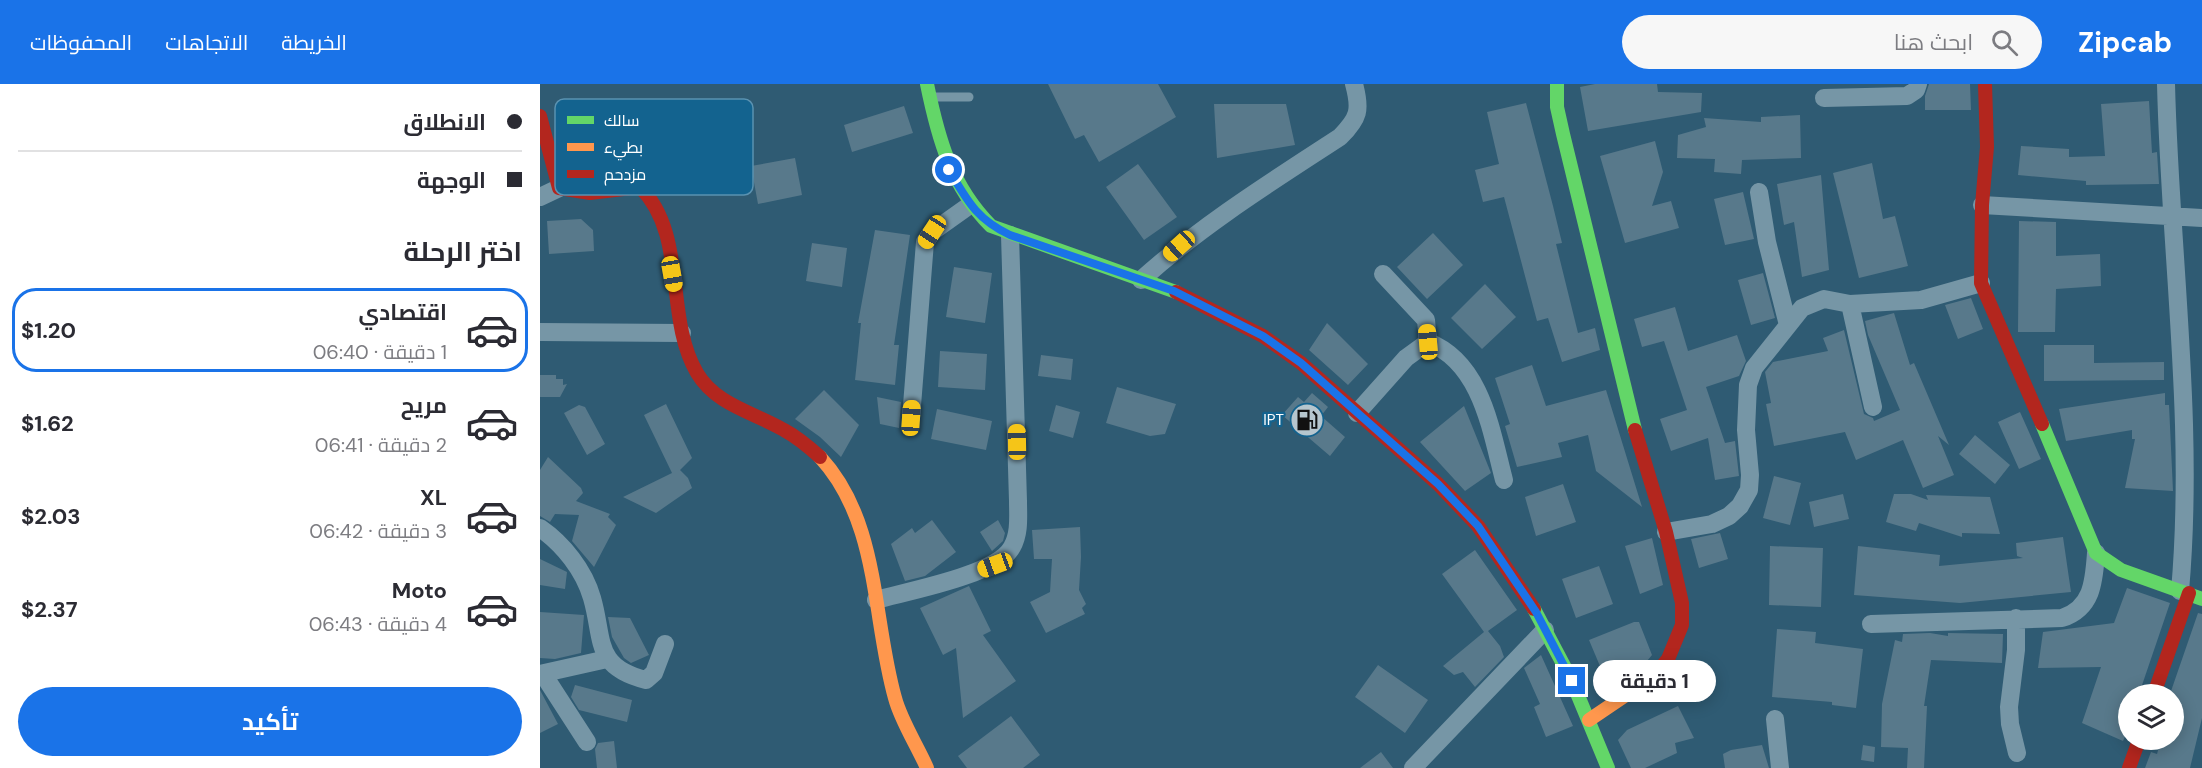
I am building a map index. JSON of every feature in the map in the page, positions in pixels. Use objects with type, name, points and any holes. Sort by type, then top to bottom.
[{"type":"street","points":[[1141,280],[1179,246],[1239,203],[1340,137],[1354,123],[1359,107],[1354,84]]},
{"type":"street","points":[[1557,84],[1557,107],[1582,214],[1638,441],[1666,532],[1682,603],[1682,625],[1674,651],[1653,677],[1589,720]]},
{"type":"street","points":[[1824,98],[1907,96],[1916,90],[1917,84]]},
{"type":"street","points":[[1871,624],[2016,618],[2055,619],[2075,612],[2091,594],[2096,553],[2051,442],[1981,283],[1982,205],[1987,147],[1985,84]]},
{"type":"street","points":[[2158,684],[2191,594],[2185,530],[2184,449],[2166,84]]},
{"type":"street","points":[[928,90],[940,147],[949,170],[970,205],[991,226],[1010,235],[1174,291],[1263,336],[1301,363],[1438,484],[1478,526],[1516,580],[1545,630],[1589,720],[1608,768]]},
{"type":"street","points":[[540,116],[555,177]]},
{"type":"street","points":[[540,196],[555,190]]},
{"type":"street","points":[[1759,192],[1767,242],[1788,325]]},
{"type":"street","points":[[651,195],[656,202],[665,235],[682,333],[695,369],[714,394],[729,406],[798,439],[834,470],[859,518],[896,699],[927,768]]},
{"type":"street","points":[[911,418],[925,242],[932,232],[970,205]]},
{"type":"street","points":[[1982,205],[2171,214],[2202,218]]},
{"type":"street","points":[[876,600],[995,565],[1012,547],[1017,534],[1010,235]]},
{"type":"street","points":[[1383,274],[1426,320],[1428,342]]},
{"type":"street","points":[[1666,532],[1712,524],[1729,516],[1740,506],[1749,490],[1750,475],[1746,430],[1748,384],[1754,368],[1802,308],[1824,299],[1850,304],[1921,300],[1981,283]]},
{"type":"street","points":[[1850,304],[1873,407]]},
{"type":"street","points":[[540,332],[682,333]]},
{"type":"street","points":[[1357,413],[1406,358],[1428,342]]},
{"type":"street","points":[[1428,342],[1448,352],[1478,392],[1504,480]]},
{"type":"street","points":[[540,528],[558,541],[587,584],[601,648],[612,665],[646,680],[654,673],[665,644]]},
{"type":"street","points":[[2096,553],[2121,570],[2191,594]]},
{"type":"street","points":[[2016,618],[2016,650],[2009,707],[2010,724],[2017,753]]},
{"type":"street","points":[[1413,768],[1545,630]]},
{"type":"street","points":[[587,742],[541,674],[607,659]]},
{"type":"street","points":[[1774,719],[1780,768]]},
{"type":"street","points":[[2129,768],[2135,750]]},
{"type":"lane","points":[[928,90],[969,97]]},
{"type":"building","points":[[1048,84],[1158,84],[1176,117],[1099,162],[1084,135],[1075,139]]},
{"type":"building","points":[[1595,84],[1657,84],[1658,92],[1702,93],[1701,112],[1588,131],[1580,87]]},
{"type":"building","points":[[1929,84],[1970,84],[1971,110],[1925,110],[1925,96]]},
{"type":"building","points":[[2149,101],[2152,153],[2157,152],[2159,184],[2086,185],[2086,181],[2018,175],[2021,146],[2069,149],[2069,157],[2105,156],[2101,104]]},
{"type":"building","points":[[1526,103],[1562,243],[1556,244],[1578,333],[1595,328],[1600,350],[1562,362],[1548,318],[1537,321],[1504,197],[1483,202],[1475,170],[1499,164],[1487,112]]},
{"type":"building","points":[[1214,104],[1286,104],[1295,145],[1217,158]]},
{"type":"building","points":[[904,106],[913,133],[852,152],[844,125]]},
{"type":"building","points":[[1800,115],[1801,158],[1742,160],[1741,174],[1714,172],[1715,159],[1677,158],[1678,135],[1706,127],[1704,118],[1761,122],[1761,117]]},
{"type":"building","points":[[1655,141],[1663,172],[1652,206],[1671,201],[1679,228],[1625,243],[1600,156]]},
{"type":"building","points":[[795,158],[802,195],[758,204],[753,166]]},
{"type":"building","points":[[1872,163],[1883,219],[1895,216],[1908,266],[1859,278],[1833,173]]},
{"type":"building","points":[[1138,164],[1177,217],[1144,240],[1106,187]]},
{"type":"building","points":[[1821,175],[1829,270],[1802,277],[1794,222],[1784,225],[1777,184]]},
{"type":"building","points":[[1743,192],[1754,239],[1725,245],[1714,199]]},
{"type":"building","points":[[581,219],[593,230],[594,251],[549,254],[547,221]]},
{"type":"building","points":[[2019,221],[2056,222],[2056,256],[2100,254],[2101,286],[2056,289],[2055,332],[2018,332]]},
{"type":"building","points":[[875,230],[910,235],[894,345],[899,345],[895,385],[855,380],[861,323],[858,323]]},
{"type":"building","points":[[1433,233],[1463,265],[1427,299],[1397,267]]},
{"type":"building","points":[[812,243],[847,248],[842,287],[806,281]]},
{"type":"building","points":[[954,267],[992,273],[985,323],[946,317]]},
{"type":"building","points":[[1763,273],[1775,318],[1751,325],[1738,280]]},
{"type":"building","points":[[1485,284],[1516,317],[1482,349],[1451,318]]},
{"type":"building","points":[[1971,298],[1983,329],[1958,339],[1945,305]]},
{"type":"building","points":[[1675,307],[1688,351],[1737,335],[1746,361],[1739,376],[1706,387],[1725,443],[1735,441],[1739,476],[1715,480],[1708,438],[1671,451],[1660,419],[1687,410],[1664,341],[1642,347],[1634,319]]},
{"type":"building","points":[[1894,313],[1910,365],[1914,363],[1949,445],[1938,436],[1954,475],[1923,488],[1903,440],[1856,460],[1845,432],[1774,446],[1766,404],[1771,403],[1765,372],[1773,362],[1828,351],[1823,338],[1844,330],[1864,414],[1873,418],[1874,421],[1900,410],[1868,335],[1865,321]]},
{"type":"building","points":[[1327,323],[1368,364],[1348,385],[1309,350]]},
{"type":"building","points":[[2044,345],[2094,345],[2094,363],[2164,362],[2164,380],[2044,381]]},
{"type":"building","points":[[940,351],[987,354],[985,390],[938,387]]},
{"type":"building","points":[[1041,355],[1073,359],[1071,380],[1038,376]]},
{"type":"building","points":[[1532,365],[1546,406],[1606,390],[1642,507],[1596,471],[1588,435],[1558,443],[1562,457],[1517,467],[1505,426],[1510,424],[1495,378]]},
{"type":"building","points":[[540,375],[556,375],[556,379],[563,379],[563,385],[567,384],[560,397],[540,397]]},
{"type":"building","points":[[1117,387],[1176,404],[1165,434],[1150,436],[1106,423]]},
{"type":"building","points":[[824,390],[859,425],[841,457],[820,437],[795,419]]},
{"type":"building","points":[[1312,393],[1328,407],[1321,416],[1345,437],[1330,456],[1282,415],[1298,397],[1304,402]]},
{"type":"building","points":[[2165,393],[2165,405],[2169,405],[2173,491],[2125,488],[2135,439],[2132,439],[2132,430],[2066,441],[2059,409]]},
{"type":"building","points":[[877,397],[901,402],[899,428],[880,424]]},
{"type":"building","points":[[666,404],[692,458],[680,470],[688,478],[692,488],[656,513],[623,497],[672,473],[644,415]]},
{"type":"building","points":[[579,405],[585,407],[605,444],[587,455],[564,413]]},
{"type":"building","points":[[1056,405],[1080,412],[1073,438],[1049,431]]},
{"type":"building","points":[[1464,406],[1491,473],[1465,491],[1420,442]]},
{"type":"building","points":[[937,409],[992,421],[986,450],[931,439]]},
{"type":"building","points":[[2020,412],[2041,459],[2019,469],[1998,422]]},
{"type":"building","points":[[1975,435],[2010,465],[1995,484],[1959,454]]},
{"type":"building","points":[[548,457],[581,488],[583,493],[576,501],[610,514],[608,517],[616,525],[594,567],[572,541],[579,515],[555,514],[550,522],[540,516],[540,470]]},
{"type":"building","points":[[1774,476],[1801,483],[1790,525],[1763,518]]},
{"type":"building","points":[[1563,484],[1576,522],[1536,536],[1525,497]]},
{"type":"building","points":[[1843,494],[1849,519],[1814,527],[1809,502]]},
{"type":"building","points":[[1894,494],[1911,494],[1928,500],[1926,495],[1990,497],[2000,534],[1962,533],[1962,537],[1919,523],[1916,531],[1886,522]]},
{"type":"building","points":[[932,520],[956,552],[925,576],[905,581],[891,544],[912,528],[915,533]]},
{"type":"building","points":[[998,520],[1005,533],[1003,541],[992,551],[980,532]]},
{"type":"building","points":[[1080,527],[1079,590],[1086,604],[1082,608],[1085,614],[1046,633],[1030,602],[1050,592],[1052,559],[1034,559],[1032,530]]},
{"type":"building","points":[[1720,533],[1728,559],[1699,568],[1691,539]]},
{"type":"building","points":[[2063,537],[2071,592],[1960,603],[1854,595],[1858,546],[1940,555],[1939,566],[2023,558],[2017,556],[2016,543]]},
{"type":"building","points":[[1652,538],[1663,585],[1640,594],[1625,546]]},
{"type":"building","points":[[1770,546],[1823,548],[1821,607],[1769,605]]},
{"type":"building","points":[[1475,550],[1517,610],[1488,631],[1500,646],[1504,657],[1475,687],[1463,672],[1454,675],[1443,666],[1484,632],[1442,574]]},
{"type":"building","points":[[540,559],[567,572],[565,589],[540,585]]},
{"type":"building","points":[[1599,566],[1613,604],[1576,618],[1562,579]]},
{"type":"building","points":[[969,586],[991,631],[983,635],[1016,681],[963,718],[956,648],[943,655],[920,608]]},
{"type":"building","points":[[2127,588],[2170,603],[2142,684],[2118,684],[2118,739],[2082,723],[2101,667],[2038,668],[2043,632],[2114,623]]},
{"type":"building","points":[[540,612],[584,615],[581,653],[555,659],[540,658]]},
{"type":"building","points":[[2198,613],[2202,614],[2202,718],[2190,768],[2145,768],[2151,752],[2157,754],[2158,750],[2184,750],[2184,684],[2173,684]]},
{"type":"building","points":[[608,617],[630,618],[649,655],[631,663],[624,658],[612,637]]},
{"type":"building","points":[[1639,622],[1652,655],[1647,661],[1605,678],[1589,640]]},
{"type":"building","points":[[1777,629],[1816,632],[1815,643],[1863,649],[1856,708],[1832,705],[1832,702],[1772,697]]},
{"type":"building","points":[[1930,633],[1948,636],[1948,633],[2003,634],[2002,663],[1931,660],[1924,706],[1927,706],[1924,768],[1907,768],[1908,748],[1881,747],[1882,704],[1895,640],[1902,642],[1903,634]]},
{"type":"building","points":[[1541,655],[1573,726],[1546,737],[1534,707],[1540,704],[1524,668]]},
{"type":"building","points":[[1378,665],[1428,700],[1405,733],[1355,697]]},
{"type":"building","points":[[575,685],[632,700],[627,722],[579,710],[571,697]]},
{"type":"building","points":[[540,690],[558,724],[540,733]]},
{"type":"building","points":[[1678,706],[1694,738],[1675,743],[1677,753],[1645,768],[1631,768],[1618,740],[1627,730]]},
{"type":"building","points":[[1011,716],[1040,755],[1023,768],[967,768],[958,756]]},
{"type":"building","points":[[614,741],[617,768],[597,768],[595,749],[598,743]]},
{"type":"building","points":[[1762,745],[1769,768],[1725,768],[1723,754],[1731,750]]},
{"type":"building","points":[[1863,745],[1875,747],[1874,762],[1861,760]]},
{"type":"building","points":[[1381,752],[1393,768],[1360,768]]},
{"type":"traffic: fast","points":[[927,84],[936,123],[956,178],[977,211],[991,226],[1176,292]]},
{"type":"traffic: fast","points":[[1557,84],[1557,107],[1563,134],[1635,430]]},
{"type":"traffic: fast","points":[[2042,424],[2096,553],[2121,570],[2202,599]]},
{"type":"traffic: fast","points":[[1534,609],[1572,681],[1608,768]]},
{"type":"traffic: slow","points":[[820,457],[840,483],[854,511],[864,540],[895,698],[927,768]]},
{"type":"traffic: slow","points":[[1589,720],[1654,676]]},
{"type":"traffic: jam","points":[[1985,84],[1987,147],[1982,205],[1981,283],[2042,424]]},
{"type":"traffic: jam","points":[[540,116],[555,173]]},
{"type":"traffic: jam","points":[[646,195],[655,206],[665,228],[681,327],[687,351],[697,373],[714,393],[736,407],[794,436],[820,457]]},
{"type":"traffic: jam","points":[[1176,292],[1263,336],[1301,363],[1438,484],[1478,526],[1534,609]]},
{"type":"traffic: jam","points":[[1635,430],[1666,532],[1682,603],[1682,625],[1668,659],[1654,676]]},
{"type":"traffic: jam","points":[[2157,684],[2189,593]]},
{"type":"traffic: jam","points":[[2129,768],[2135,750]]},
{"type":"place","name":"IPT","points":[[1307,420]]},
{"type":"route","points":[[949,170],[970,205],[991,226],[1010,235],[1174,291],[1263,336],[1301,363],[1438,484],[1478,526],[1536,612],[1572,681]]}]
